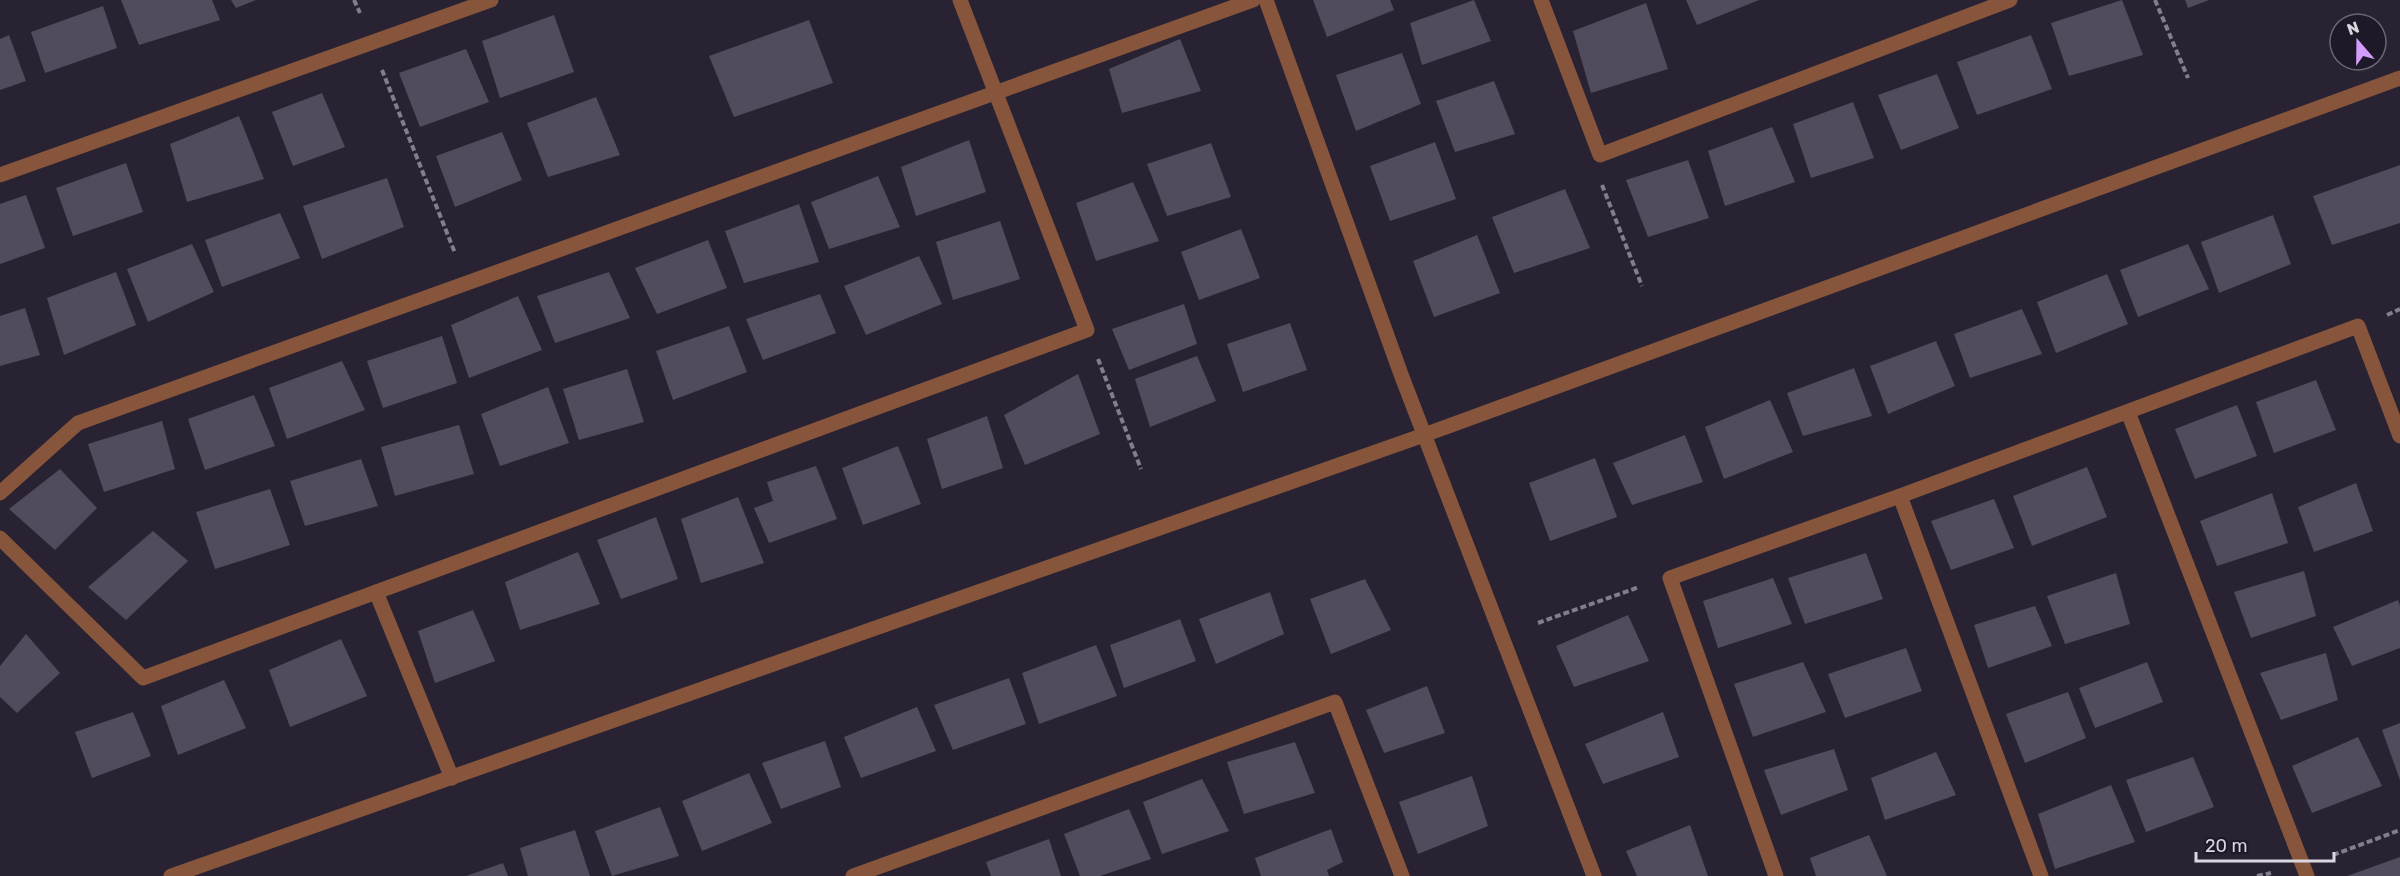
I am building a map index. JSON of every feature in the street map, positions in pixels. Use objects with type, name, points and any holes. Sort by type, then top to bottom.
[{"type":"street","points":[[0,175],[491,0]]},
{"type":"street","points":[[0,538],[143,678],[1087,330],[960,0]]},
{"type":"street","points":[[0,494],[78,423],[1253,0]]},
{"type":"street","points":[[1266,0],[1424,435],[1594,876]]},
{"type":"street","points":[[1541,0],[1600,155],[2010,0]]},
{"type":"street","points":[[171,876],[1424,435],[2400,78]]},
{"type":"street","points":[[1776,876],[1670,578],[1900,496],[2358,326],[2400,436]]},
{"type":"street","points":[[2128,412],[2307,876]]},
{"type":"street","points":[[1900,496],[2040,876]]},
{"type":"street","points":[[376,592],[452,778]]},
{"type":"street","points":[[852,876],[1335,702],[1402,876]]},
{"type":"path","points":[[354,0],[467,283]]},
{"type":"path","points":[[2155,0],[2188,78]]},
{"type":"path","points":[[1600,155],[1599,178],[1642,286]]},
{"type":"path","points":[[1087,330],[1141,469]]},
{"type":"path","points":[[1538,623],[1611,597]]},
{"type":"building","points":[[121,0],[212,0],[220,20],[139,45]]},
{"type":"building","points":[[231,0],[256,0],[236,8]]},
{"type":"building","points":[[1313,0],[1390,0],[1394,10],[1327,37]]},
{"type":"building","points":[[1474,0],[1491,41],[1422,65],[1410,23]]},
{"type":"building","points":[[1686,0],[1759,0],[1697,25]]},
{"type":"building","points":[[2122,0],[2143,55],[2069,76],[2051,23]]},
{"type":"building","points":[[2185,0],[2209,0],[2188,8]]},
{"type":"building","points":[[1646,3],[1668,69],[1591,93],[1573,31]]},
{"type":"building","points":[[103,6],[117,48],[45,73],[31,32]]},
{"type":"building","points":[[554,15],[574,72],[500,98],[482,41]]},
{"type":"building","points":[[809,20],[833,83],[734,117],[709,56]]},
{"type":"building","points":[[9,35],[26,81],[0,90],[0,39]]},
{"type":"building","points":[[2031,35],[2052,89],[1977,115],[1957,62]]},
{"type":"building","points":[[1180,39],[1201,91],[1122,113],[1109,69]]},
{"type":"building","points":[[466,49],[489,102],[420,127],[399,73]]},
{"type":"building","points":[[1402,53],[1421,104],[1356,131],[1336,75]]},
{"type":"building","points":[[1937,74],[1959,128],[1901,150],[1878,95]]},
{"type":"building","points":[[1494,81],[1515,134],[1455,152],[1436,101]]},
{"type":"building","points":[[322,93],[345,147],[293,166],[272,112]]},
{"type":"building","points":[[596,97],[620,155],[548,177],[527,123]]},
{"type":"building","points":[[1853,102],[1874,158],[1811,178],[1793,124]]},
{"type":"building","points":[[239,116],[264,179],[187,202],[170,144]]},
{"type":"building","points":[[1772,127],[1795,182],[1725,206],[1708,151]]},
{"type":"building","points":[[502,132],[522,180],[455,207],[436,156]]},
{"type":"building","points":[[969,140],[986,192],[916,216],[901,167]]},
{"type":"building","points":[[1435,142],[1456,199],[1390,221],[1370,166]]},
{"type":"building","points":[[1211,143],[1231,197],[1167,216],[1147,164]]},
{"type":"building","points":[[1688,160],[1709,218],[1648,237],[1626,180]]},
{"type":"building","points":[[126,163],[143,212],[73,236],[56,188]]},
{"type":"building","points":[[2400,165],[2400,223],[2332,245],[2313,196]]},
{"type":"building","points":[[878,176],[900,227],[829,249],[811,202]]},
{"type":"building","points":[[387,178],[404,227],[322,259],[303,206]]},
{"type":"building","points":[[1133,182],[1159,241],[1096,261],[1076,203]]},
{"type":"building","points":[[1565,189],[1590,248],[1514,273],[1492,217]]},
{"type":"building","points":[[26,195],[45,248],[0,264],[0,204]]},
{"type":"building","points":[[799,204],[819,262],[744,283],[725,231]]},
{"type":"building","points":[[280,213],[300,258],[222,287],[205,240]]},
{"type":"building","points":[[2273,215],[2291,264],[2219,293],[2201,242]]},
{"type":"building","points":[[1000,221],[1020,279],[953,300],[936,242]]},
{"type":"building","points":[[1241,229],[1260,278],[1199,300],[1181,252]]},
{"type":"building","points":[[1477,235],[1500,293],[1434,317],[1413,261]]},
{"type":"building","points":[[708,240],[727,288],[657,314],[635,268]]},
{"type":"building","points":[[192,244],[214,292],[148,322],[127,269]]},
{"type":"building","points":[[2188,244],[2209,289],[2138,317],[2120,270]]},
{"type":"building","points":[[919,256],[942,304],[866,335],[844,286]]},
{"type":"building","points":[[116,272],[136,325],[64,355],[47,298]]},
{"type":"building","points":[[609,272],[630,318],[555,343],[537,296]]},
{"type":"building","points":[[2107,274],[2128,324],[2056,353],[2037,302]]},
{"type":"building","points":[[820,294],[836,333],[763,360],[746,319]]},
{"type":"building","points":[[518,296],[542,350],[469,378],[451,325]]},
{"type":"building","points":[[1184,304],[1197,344],[1129,370],[1112,329]]},
{"type":"building","points":[[25,308],[40,355],[0,366],[0,316]]},
{"type":"building","points":[[2022,309],[2042,354],[1970,378],[1954,334]]},
{"type":"building","points":[[1290,323],[1307,370],[1243,392],[1227,344]]},
{"type":"building","points":[[729,326],[747,372],[673,400],[656,351]]},
{"type":"building","points":[[442,336],[457,383],[383,408],[367,361]]},
{"type":"building","points":[[1936,341],[1955,386],[1888,414],[1870,366]]},
{"type":"building","points":[[1197,356],[1216,401],[1150,427],[1135,379]]},
{"type":"building","points":[[342,361],[365,410],[287,439],[269,388]]},
{"type":"building","points":[[1854,368],[1872,416],[1803,436],[1787,393]]},
{"type":"building","points":[[627,369],[644,422],[579,440],[563,389]]},
{"type":"building","points":[[1078,374],[1100,434],[1025,465],[1004,415]]},
{"type":"building","points":[[2316,380],[2336,430],[2274,453],[2256,402]]},
{"type":"building","points":[[548,387],[569,443],[500,466],[481,414]]},
{"type":"building","points":[[254,395],[275,446],[205,470],[188,419]]},
{"type":"building","points":[[1770,400],[1793,452],[1724,479],[1705,427]]},
{"type":"building","points":[[2237,405],[2257,456],[2195,479],[2175,429]]},
{"type":"building","points":[[987,416],[1003,468],[942,489],[927,439]]},
{"type":"building","points":[[162,421],[175,469],[104,492],[88,444]]},
{"type":"building","points":[[459,425],[474,474],[395,496],[381,447]]},
{"type":"building","points":[[1685,435],[1703,482],[1632,505],[1613,463]]},
{"type":"building","points":[[898,446],[921,504],[863,525],[842,468]]},
{"type":"building","points":[[1595,458],[1617,517],[1550,541],[1529,483]]},
{"type":"building","points":[[361,459],[378,506],[305,526],[290,481]]},
{"type":"building","points":[[816,466],[837,519],[769,543],[754,508],[773,501],[767,482]]},
{"type":"building","points":[[2087,467],[2107,517],[2032,546],[2013,496]]},
{"type":"building","points":[[60,469],[97,508],[55,550],[9,509]]},
{"type":"building","points":[[2356,483],[2373,531],[2314,552],[2298,507]]},
{"type":"building","points":[[270,489],[290,545],[215,569],[196,512]]},
{"type":"building","points":[[2272,493],[2288,543],[2217,566],[2200,521]]},
{"type":"building","points":[[738,497],[764,563],[701,583],[681,519]]},
{"type":"building","points":[[1994,499],[2014,548],[1951,570],[1931,521]]},
{"type":"building","points":[[656,517],[678,579],[621,599],[597,540]]},
{"type":"building","points":[[153,531],[188,561],[126,620],[88,587]]},
{"type":"building","points":[[578,552],[600,604],[520,630],[505,582]]},
{"type":"building","points":[[1866,553],[1883,599],[1805,624],[1788,578]]},
{"type":"building","points":[[2304,571],[2316,616],[2251,638],[2234,592]]},
{"type":"building","points":[[2116,573],[2130,624],[2065,644],[2047,596]]},
{"type":"building","points":[[1773,578],[1792,624],[1718,648],[1703,601]]},
{"type":"building","points":[[1365,579],[1391,630],[1331,654],[1310,599]]},
{"type":"building","points":[[1270,592],[1284,634],[1216,664],[1199,619]]},
{"type":"building","points":[[2398,600],[2400,648],[2352,666],[2333,627]]},
{"type":"building","points":[[2035,606],[2052,646],[1988,668],[1974,625]]},
{"type":"building","points":[[473,610],[495,661],[435,683],[418,631]]},
{"type":"building","points":[[1628,615],[1649,661],[1574,687],[1556,646]]},
{"type":"building","points":[[1180,619],[1196,661],[1124,688],[1110,645]]},
{"type":"building","points":[[26,634],[60,673],[17,713],[0,697],[0,666]]},
{"type":"building","points":[[341,639],[367,696],[290,727],[269,670]]},
{"type":"building","points":[[1096,645],[1117,696],[1039,724],[1022,673]]},
{"type":"building","points":[[1906,648],[1922,691],[1845,718],[1828,674]]},
{"type":"building","points":[[2326,653],[2338,700],[2281,720],[2260,673]]},
{"type":"building","points":[[1803,662],[1826,712],[1753,737],[1734,684]]},
{"type":"building","points":[[2147,662],[2163,702],[2095,728],[2079,688]]},
{"type":"building","points":[[1009,678],[1026,724],[953,750],[934,705]]},
{"type":"building","points":[[224,680],[246,728],[178,755],[161,706]]},
{"type":"building","points":[[1427,686],[1445,733],[1384,753],[1366,710]]},
{"type":"building","points":[[2068,692],[2086,738],[2025,763],[2006,714]]},
{"type":"building","points":[[917,707],[936,751],[861,778],[844,737]]},
{"type":"building","points":[[133,712],[151,756],[92,778],[75,732]]},
{"type":"building","points":[[1663,712],[1679,757],[1603,784],[1585,744]]},
{"type":"building","points":[[2400,723],[2400,780],[2382,730]]},
{"type":"building","points":[[2358,737],[2382,786],[2312,813],[2292,766]]},
{"type":"building","points":[[825,741],[841,787],[781,809],[762,763]]},
{"type":"building","points":[[1295,742],[1315,793],[1244,814],[1227,762]]},
{"type":"building","points":[[1834,749],[1848,790],[1781,815],[1764,770]]},
{"type":"building","points":[[1936,752],[1956,795],[1885,820],[1871,778]]},
{"type":"building","points":[[2193,757],[2214,807],[2146,832],[2126,780]]},
{"type":"building","points":[[749,773],[772,823],[702,851],[682,801]]},
{"type":"building","points":[[1472,776],[1488,826],[1418,854],[1399,802]]},
{"type":"building","points":[[1202,779],[1229,831],[1162,854],[1143,802]]},
{"type":"building","points":[[2111,785],[2135,842],[2055,869],[2038,814]]},
{"type":"building","points":[[660,807],[679,856],[612,876],[595,831]]},
{"type":"building","points":[[1129,809],[1151,859],[1100,876],[1080,876],[1064,834]]},
{"type":"building","points":[[1690,825],[1708,876],[1637,876],[1626,851]]},
{"type":"building","points":[[1331,829],[1343,862],[1327,870],[1329,876],[1261,876],[1255,858]]},
{"type":"building","points":[[575,830],[590,876],[528,876],[520,848]]},
{"type":"building","points":[[1869,835],[1887,876],[1816,876],[1810,858]]},
{"type":"building","points":[[1049,839],[1061,876],[991,876],[986,862]]},
{"type":"building","points":[[2400,857],[2400,876],[2347,876]]},
{"type":"building","points":[[503,863],[508,876],[466,876]]}]
